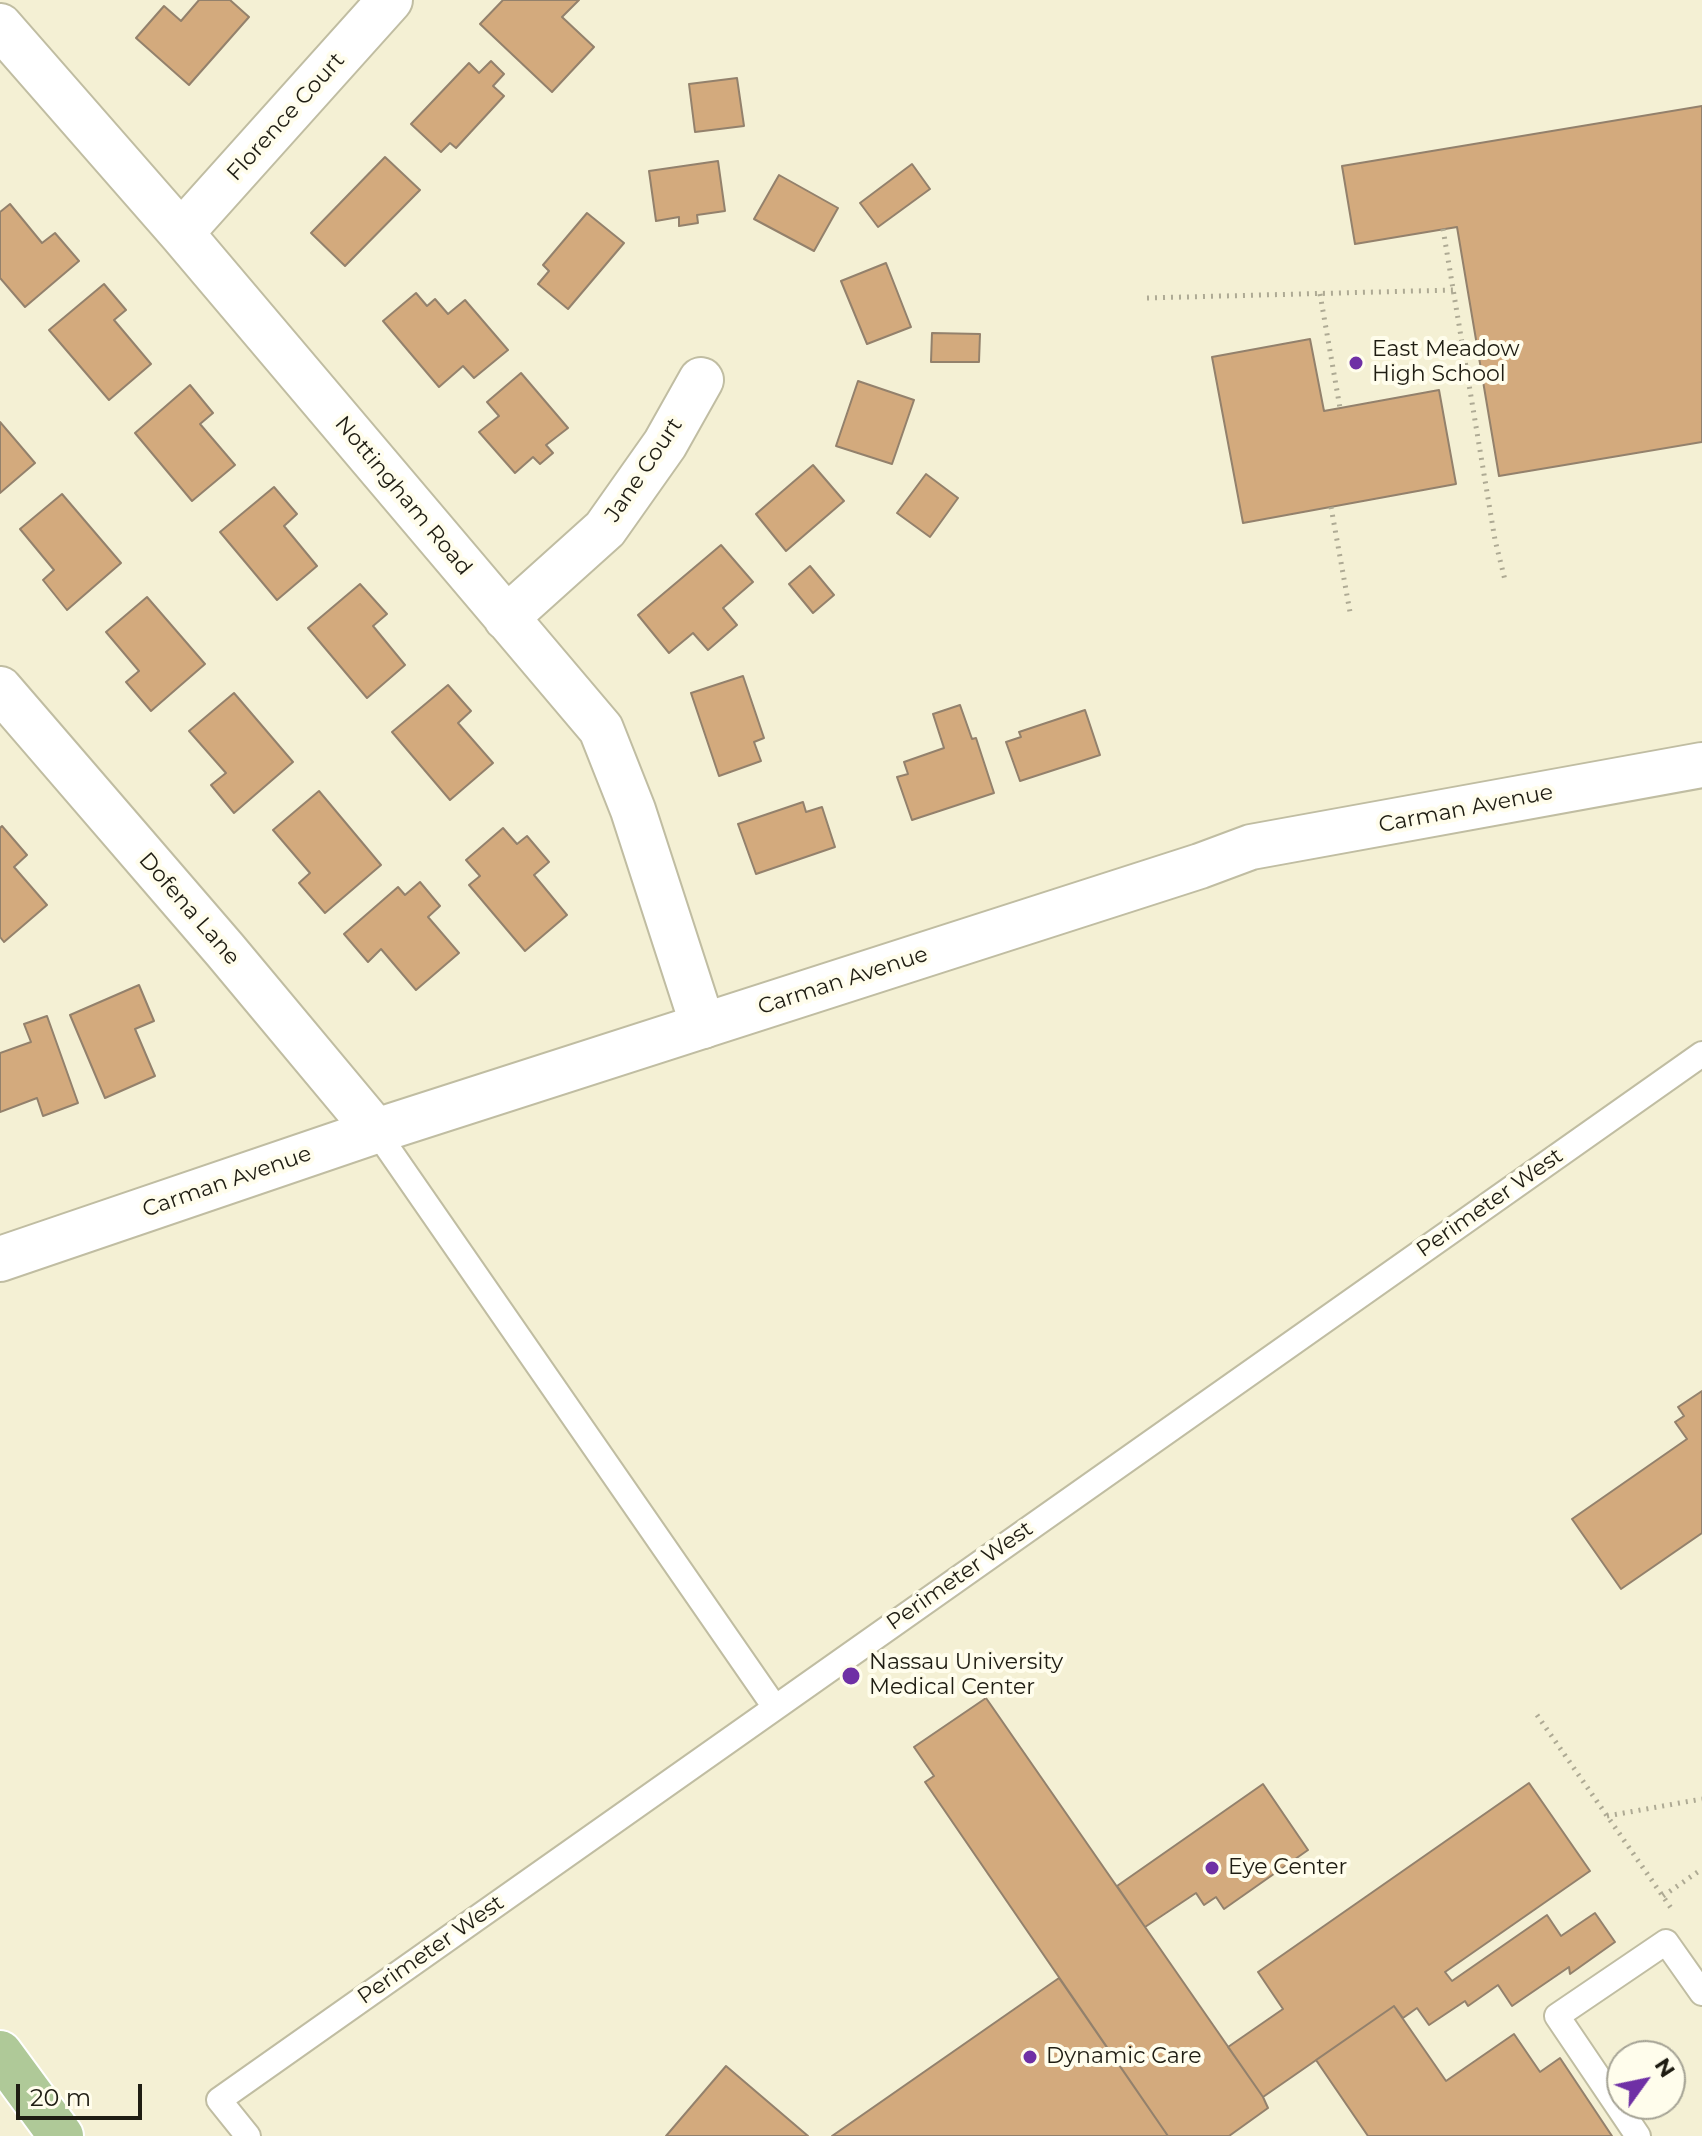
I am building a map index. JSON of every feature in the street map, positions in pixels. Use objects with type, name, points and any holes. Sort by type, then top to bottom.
[{"type":"main road","points":[[10,2066],[61,2136]]},
{"type":"street","name":"Florence Court","points":[[181,233],[390,0]]},
{"type":"street","name":"Nottingham Road","points":[[8,52],[181,233],[601,729],[633,810],[703,1026]]},
{"type":"street","name":"Jane Court","points":[[506,618],[605,529],[665,444],[701,380]]},
{"type":"street","name":"Dofena Lane","points":[[0,689],[215,938],[376,1131]]},
{"type":"street","name":"Carman Avenue","points":[[0,1259],[376,1131],[1185,871],[1251,847],[1702,765]]},
{"type":"lane","name":"Perimeter West","points":[[248,2136],[219,2100],[1702,1054]]},
{"type":"lane","points":[[376,1131],[774,1706]]},
{"type":"lane","points":[[1638,2136],[1557,2016],[1666,1942],[1702,1993]]},
{"type":"lane","points":[[10,2066],[81,2136]]},
{"type":"path","points":[[1443,229],[1495,540],[1505,580]]},
{"type":"path","points":[[1147,298],[1453,290]]},
{"type":"path","points":[[1320,294],[1340,408]]},
{"type":"path","points":[[1331,507],[1350,612]]},
{"type":"path","points":[[1537,1715],[1678,1919]]},
{"type":"path","points":[[1607,1816],[1702,1799]]},
{"type":"path","points":[[1663,1896],[1702,1869]]},
{"type":"building","points":[[199,0],[230,0],[249,17],[189,85],[136,38],[164,6],[181,21]]},
{"type":"building","points":[[503,0],[579,0],[562,17],[594,47],[552,92],[480,24]]},
{"type":"building","points":[[491,61],[504,74],[493,86],[504,96],[456,148],[450,143],[441,152],[411,124],[469,63],[479,73]]},
{"type":"building","points":[[737,78],[744,126],[695,132],[689,84]]},
{"type":"building","points":[[1702,106],[1702,442],[1499,476],[1457,227],[1355,244],[1342,166]]},
{"type":"building","points":[[385,157],[420,190],[345,266],[311,233]]},
{"type":"building","points":[[718,161],[725,211],[697,215],[698,223],[679,226],[679,217],[656,221],[649,171]]},
{"type":"building","points":[[912,164],[930,189],[878,227],[860,203]]},
{"type":"building","points":[[779,175],[838,208],[814,251],[754,219]]},
{"type":"building","points":[[10,204],[42,243],[55,233],[79,261],[25,307],[0,278],[0,212]]},
{"type":"building","points":[[587,213],[624,243],[568,309],[538,284],[549,271],[543,265]]},
{"type":"building","points":[[886,263],[911,327],[867,344],[841,281]]},
{"type":"building","points":[[104,284],[126,310],[114,320],[151,364],[109,400],[49,330]]},
{"type":"building","points":[[416,293],[427,306],[435,299],[448,314],[465,300],[508,350],[474,378],[463,366],[439,387],[383,321]]},
{"type":"building","points":[[932,333],[980,334],[979,362],[931,362]]},
{"type":"building","points":[[1310,339],[1324,411],[1439,390],[1456,484],[1243,523],[1212,357]]},
{"type":"building","points":[[521,373],[568,428],[546,445],[553,453],[540,464],[533,457],[515,473],[479,432],[499,416],[487,402]]},
{"type":"building","points":[[858,381],[914,400],[892,464],[836,446]]},
{"type":"building","points":[[190,385],[213,413],[200,424],[235,465],[192,501],[135,433]]},
{"type":"building","points":[[0,422],[35,463],[0,493]]},
{"type":"building","points":[[813,465],[844,501],[786,551],[756,514]]},
{"type":"building","points":[[926,474],[958,498],[930,537],[897,513]]},
{"type":"building","points":[[274,487],[297,514],[284,526],[317,566],[277,600],[220,532]]},
{"type":"building","points":[[62,494],[121,563],[67,610],[43,580],[54,570],[20,529]]},
{"type":"building","points":[[721,545],[753,582],[723,608],[737,625],[708,650],[693,633],[669,653],[638,615]]},
{"type":"building","points":[[810,566],[834,595],[813,613],[789,584]]},
{"type":"building","points":[[360,584],[387,614],[373,626],[405,665],[367,698],[308,628]]},
{"type":"building","points":[[147,597],[205,664],[151,711],[126,682],[139,671],[106,632]]},
{"type":"building","points":[[743,676],[764,738],[754,742],[761,761],[719,776],[691,693]]},
{"type":"building","points":[[448,685],[471,711],[458,723],[493,763],[450,800],[392,732]]},
{"type":"building","points":[[234,693],[293,762],[234,813],[211,785],[226,773],[189,731]]},
{"type":"building","points":[[960,705],[972,739],[976,738],[994,793],[912,820],[897,777],[908,774],[904,762],[944,748],[933,714]]},
{"type":"building","points":[[1085,710],[1100,755],[1020,781],[1006,742],[1021,737],[1019,732]]},
{"type":"building","points":[[319,791],[381,865],[325,913],[299,883],[310,873],[273,830]]},
{"type":"building","points":[[803,802],[806,812],[822,807],[835,847],[756,874],[738,824]]},
{"type":"building","points":[[2,826],[27,855],[14,867],[47,905],[4,942],[0,937]]},
{"type":"building","points":[[503,828],[517,844],[527,836],[549,862],[534,875],[567,915],[525,951],[469,885],[480,876],[466,860]]},
{"type":"building","points":[[420,882],[440,906],[428,917],[459,953],[416,990],[381,949],[368,962],[344,934],[398,887],[405,895]]},
{"type":"building","points":[[139,985],[154,1021],[135,1029],[155,1076],[105,1098],[70,1015]]},
{"type":"building","points":[[47,1016],[78,1103],[43,1116],[37,1098],[0,1112],[0,1053],[31,1042],[24,1024]]},
{"type":"building","points":[[1702,1391],[1702,1533],[1621,1589],[1572,1519],[1687,1439],[1675,1422],[1684,1416],[1678,1407]]},
{"type":"building","points":[[986,1698],[1263,2097],[1268,2108],[1229,2136],[1168,2136],[925,1782],[934,1776],[914,1747]]},
{"type":"building","points":[[1529,1783],[1590,1871],[1445,1972],[1452,1981],[1547,1915],[1561,1936],[1595,1913],[1615,1942],[1570,1974],[1569,1967],[1512,2006],[1498,1985],[1468,2006],[1465,2001],[1429,2025],[1417,2008],[1403,2018],[1394,2006],[1263,2097],[1228,2047],[1283,2009],[1258,1972]]},
{"type":"building","name":"Eye Center","points":[[1263,1784],[1308,1850],[1224,1909],[1216,1897],[1204,1905],[1196,1893],[1145,1927],[1117,1886]]},
{"type":"building","name":"Dynamic Care","points":[[1059,1978],[1168,2136],[832,2136]]},
{"type":"building","points":[[1394,2006],[1446,2081],[1514,2034],[1540,2072],[1560,2058],[1612,2136],[1368,2136],[1316,2060]]},
{"type":"building","points":[[726,2066],[808,2136],[666,2136]]},
{"type":"place","name":"East Meadow High School","points":[[1356,363]]},
{"type":"place","name":"Nassau University Medical Center","points":[[851,1676]]},
{"type":"place","name":"Eye Center","points":[[1212,1868]]},
{"type":"place","name":"Dynamic Care","points":[[1030,2057]]}]
